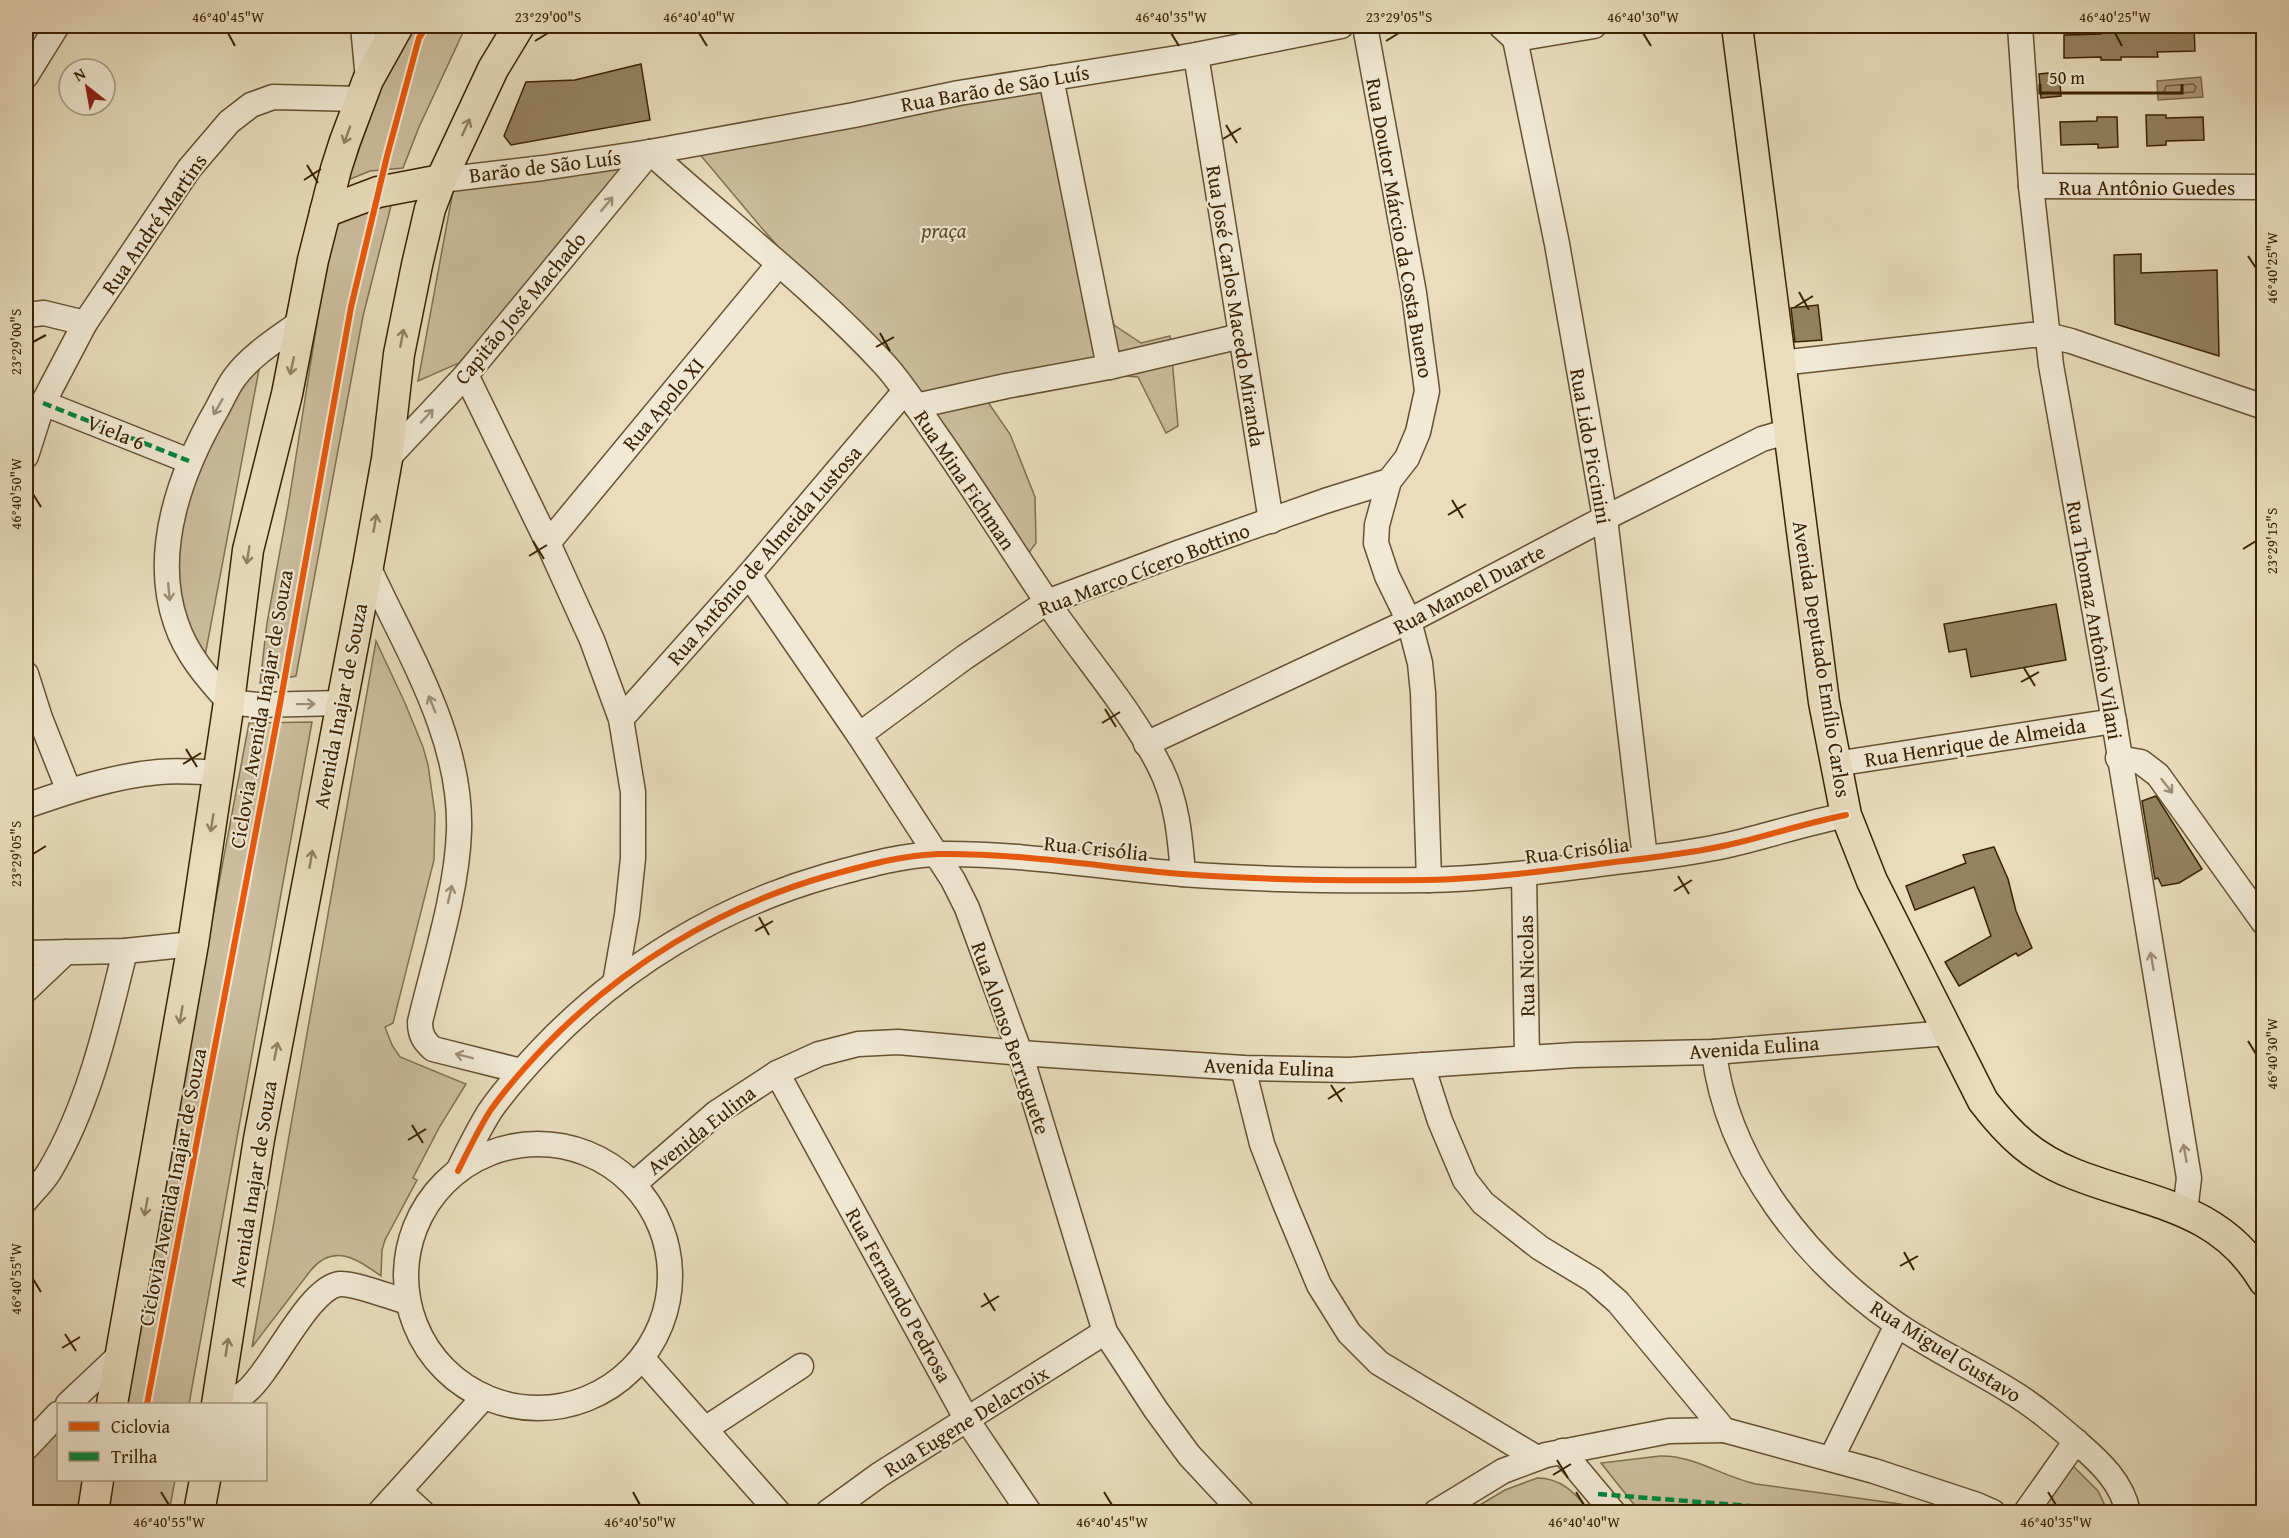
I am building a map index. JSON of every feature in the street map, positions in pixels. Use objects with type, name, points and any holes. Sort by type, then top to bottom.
[{"type":"main road","points":[[111,1403],[193,944],[229,702],[248,550],[287,394],[313,260],[345,141],[364,89],[398,26]]},
{"type":"main road","name":"Avenida Inajar de Souza","points":[[218,1403],[259,1139],[368,567],[387,459],[399,354],[419,254],[430,209],[441,180],[493,69],[519,26]]},
{"type":"main road","name":"Avenida Deputado Emílio Carlos","points":[[1737,26],[1824,702],[1846,815],[1872,881],[1983,1101],[2004,1130],[2028,1149],[2073,1174],[2185,1211],[2214,1227],[2252,1260],[2264,1281]]},
{"type":"main road","points":[[325,212],[362,197],[441,180]]},
{"type":"main road","points":[[93,1512],[98,1481]]},
{"type":"main road","points":[[199,1512],[205,1481]]},
{"type":"street","points":[[26,76],[57,26]]},
{"type":"street","points":[[363,26],[364,89]]},
{"type":"street","name":"Rua Barão de São Luís","points":[[650,152],[843,117],[959,93],[1196,55],[1341,26]]},
{"type":"street","name":"Rua Doutor Márcio da Costa Bueno","points":[[1365,26],[1414,293],[1427,391],[1418,432],[1407,458],[1389,481],[1377,525],[1377,543],[1387,576],[1409,621],[1420,663],[1429,880]]},
{"type":"street","points":[[1508,32],[1594,26]]},
{"type":"street","name":"Rua Thomaz Antônio Vilani","points":[[2020,26],[2031,186],[2047,335],[2189,1178],[2185,1211]]},
{"type":"street","name":"Rua Lido Piccinini","points":[[1508,32],[1557,244],[1605,518],[1645,858]]},
{"type":"street","name":"Rua José Carlos Macedo Miranda","points":[[1196,55],[1271,521]]},
{"type":"street","points":[[1052,78],[1109,367]]},
{"type":"street","name":"Rua André Martins","points":[[26,456],[43,403],[85,323],[189,169],[229,122],[251,105],[273,97],[364,89]]},
{"type":"street","name":"Barão de São Luís","points":[[441,180],[650,152]]},
{"type":"street","name":"Rua Mina Fichman","points":[[650,152],[835,314],[887,367],[910,398],[1160,766],[1171,793],[1179,825],[1183,874]]},
{"type":"street","name":"Capitão José Machado","points":[[387,459],[466,375],[650,152]]},
{"type":"street","name":"Rua Antônio Guedes","points":[[2031,186],[2264,187]]},
{"type":"street","name":"Rua Apolo XI","points":[[548,543],[778,265]]},
{"type":"street","points":[[26,315],[44,313],[85,323]]},
{"type":"street","points":[[302,321],[262,350],[235,377],[189,461],[173,516],[167,564],[170,603],[182,639],[205,676],[229,702],[256,705],[341,703]]},
{"type":"street","points":[[1780,363],[2047,335],[2093,348],[2264,407]]},
{"type":"street","points":[[910,398],[1006,386],[1109,367],[1241,336]]},
{"type":"street","points":[[466,375],[548,543],[592,640],[621,719],[633,792],[633,858],[627,915],[615,983]]},
{"type":"street","name":"Rua Antônio de Almeida Lustosa","points":[[621,719],[910,398]]},
{"type":"street","name":"Viela 6","points":[[43,403],[189,461]]},
{"type":"street","name":"Rua Manoel Duarte","points":[[1146,744],[1409,621],[1762,439],[1789,431]]},
{"type":"street","name":"Rua Marco Cícero Bottino","points":[[860,735],[965,657],[1047,602],[1389,481]]},
{"type":"street","points":[[368,567],[425,686],[440,723],[450,755],[457,792],[459,829],[456,869],[420,1023],[420,1033],[425,1042],[433,1048],[521,1071]]},
{"type":"street","name":"Rua Alonso Berruguete","points":[[749,575],[860,735],[937,854],[967,908],[1020,1053],[1105,1332],[1156,1410],[1189,1455],[1242,1512]]},
{"type":"street","points":[[26,674],[40,718],[69,791]]},
{"type":"street","name":"Rua Henrique de Almeida","points":[[1835,764],[2114,722]]},
{"type":"street","points":[[2118,758],[2141,762],[2158,775],[2264,923]]},
{"type":"street","points":[[26,806],[99,783],[161,772],[219,772]]},
{"type":"street","name":"Rua Crisólia","points":[[458,1171],[491,1109],[521,1071],[566,1024],[615,983],[663,948],[734,910],[797,885],[876,862],[937,854],[1034,859],[1183,874],[1309,879],[1429,880],[1524,874],[1645,858],[1727,845],[1846,815]]},
{"type":"street","name":"Rua Nicolas","points":[[1524,874],[1527,1058]]},
{"type":"street","points":[[26,952],[126,951],[193,944]]},
{"type":"street","points":[[26,1200],[48,1174],[87,1088],[126,951]]},
{"type":"street","points":[[26,990],[66,952]]},
{"type":"street","name":"Avenida Eulina","points":[[634,1184],[716,1113],[777,1073],[819,1054],[858,1044],[898,1042],[1020,1053],[1243,1068],[1349,1070],[1527,1058],[1714,1052],[1948,1033]]},
{"type":"street","name":"Rua Miguel Gustavo","points":[[1714,1052],[1722,1096],[1737,1136],[1779,1211],[1812,1251],[1848,1287],[1897,1324],[2012,1392],[2055,1423],[2113,1477],[2126,1502],[2128,1512]]},
{"type":"street","points":[[1422,1065],[1440,1121],[1465,1180],[1483,1203],[1540,1248],[1593,1280],[1618,1302],[1724,1430]]},
{"type":"street","points":[[1243,1068],[1262,1144],[1284,1201],[1318,1285],[1349,1333],[1379,1364],[1537,1458]]},
{"type":"street","name":"Rua Fernando Pedrosa","points":[[777,1073],[967,1420],[1029,1512]]},
{"type":"street","points":[[529,1144],[568,1147],[604,1160],[634,1184],[656,1215],[669,1251],[670,1270],[670,1289],[661,1326],[642,1359],[610,1387],[570,1405],[526,1408],[484,1397],[449,1375],[423,1342],[408,1302],[406,1266],[414,1230],[432,1197],[458,1171],[492,1153],[529,1144]]},
{"type":"street","points":[[221,1403],[239,1397],[259,1380],[311,1304],[325,1289],[341,1284],[408,1302]]},
{"type":"street","points":[[1832,1459],[1897,1324]]},
{"type":"street","name":"Rua Eugene Delacroix","points":[[828,1512],[879,1475],[1105,1332]]},
{"type":"street","points":[[69,1403],[120,1355]]},
{"type":"street","points":[[642,1359],[778,1512]]},
{"type":"street","points":[[705,1429],[801,1366]]},
{"type":"street","points":[[380,1512],[484,1397]]},
{"type":"street","points":[[26,1448],[57,1415]]},
{"type":"street","points":[[1436,1512],[1503,1471],[1537,1458],[1562,1451],[1669,1431],[1724,1430],[1832,1459],[1993,1512]]},
{"type":"street","points":[[2026,1512],[2076,1441]]},
{"type":"street","points":[[1562,1451],[1613,1512]]},
{"type":"street","points":[[400,1492],[422,1512]]},
{"type":"green space","points":[[409,26],[466,26],[419,127],[403,168],[370,171],[348,180],[383,82]]},
{"type":"green space","name":"praça","points":[[1039,74],[1114,325],[1141,343],[1170,336],[1178,426],[1166,433],[1138,377],[1100,374],[985,398],[1010,434],[1035,497],[1036,543],[1025,558],[922,409],[760,226],[697,151]]},
{"type":"green space","points":[[650,146],[459,363],[418,381],[457,169]]},
{"type":"green space","points":[[394,194],[363,316],[296,676],[260,683],[267,623],[289,501],[329,246],[337,217]]},
{"type":"green space","points":[[261,359],[205,656],[170,593],[196,450]]},
{"type":"green space","points":[[376,641],[423,747],[435,814],[434,860],[393,1023],[385,1027],[400,1057],[466,1084],[440,1126],[413,1178],[417,1180],[385,1240],[382,1250],[381,1276],[364,1264],[346,1256],[328,1257],[311,1270],[252,1347]]},
{"type":"green space","points":[[312,722],[189,1403],[127,1403],[203,968],[249,723]]},
{"type":"green space","points":[[57,1417],[57,1481],[98,1481],[93,1512],[26,1512],[26,1449]]},
{"type":"green space","points":[[1660,1456],[1685,1459],[1756,1484],[1900,1504],[1934,1512],[1640,1512],[1601,1463]]},
{"type":"green space","points":[[2068,1461],[2098,1491],[2108,1512],[2062,1512],[2038,1503]]},
{"type":"green space","points":[[1537,1478],[1562,1484],[1591,1512],[1468,1512],[1505,1490]]},
{"type":"green space","points":[[113,1481],[175,1481],[169,1512],[107,1512]]},
{"type":"water","points":[[2201,77],[2203,97],[2158,100],[2157,81]]},
{"type":"building","points":[[2157,26],[2158,29],[2194,28],[2195,51],[2157,52],[2158,57],[2121,57],[2121,60],[2101,60],[2101,57],[2064,58],[2064,35],[2101,34],[2101,30]]},
{"type":"building","points":[[641,64],[650,120],[511,145],[504,136],[526,82],[575,80]]},
{"type":"building","points":[[2059,72],[2061,96],[2041,98],[2039,74]]},
{"type":"building","points":[[2146,115],[2166,115],[2166,118],[2203,117],[2204,140],[2166,141],[2166,145],[2147,146]]},
{"type":"building","points":[[2097,117],[2117,117],[2118,147],[2098,148],[2098,144],[2061,145],[2060,122],[2097,121]]},
{"type":"building","points":[[2141,254],[2141,273],[2217,270],[2219,356],[2115,324],[2114,255]]},
{"type":"building","points":[[1818,305],[1822,340],[1795,342],[1791,308]]},
{"type":"building","points":[[2056,604],[2066,660],[1971,677],[1966,649],[1949,652],[1944,624]]},
{"type":"building","points":[[2156,796],[2202,869],[2179,883],[2162,886],[2158,878],[2155,879],[2142,801]]},
{"type":"building","points":[[1994,847],[2008,879],[2016,911],[2032,948],[2018,956],[2016,953],[1959,986],[1945,962],[1991,936],[1974,887],[1915,910],[1906,886],[1966,863],[1963,855]]},
{"type":"marked path","points":[[43,403],[189,461]]},
{"type":"marked path","points":[[1598,1494],[1826,1512]]},
{"type":"cycle path","name":"Ciclovia Avenida Inajar de Souza","points":[[147,1403],[280,704],[351,307],[387,156],[419,38],[427,26]]},
{"type":"cycle path","points":[[458,1171],[490,1111],[523,1070],[574,1018],[639,965],[711,922],[748,904],[827,876],[869,865],[925,855],[969,854],[1212,876],[1273,879],[1396,880],[1489,877],[1695,852],[1846,815]]}]
